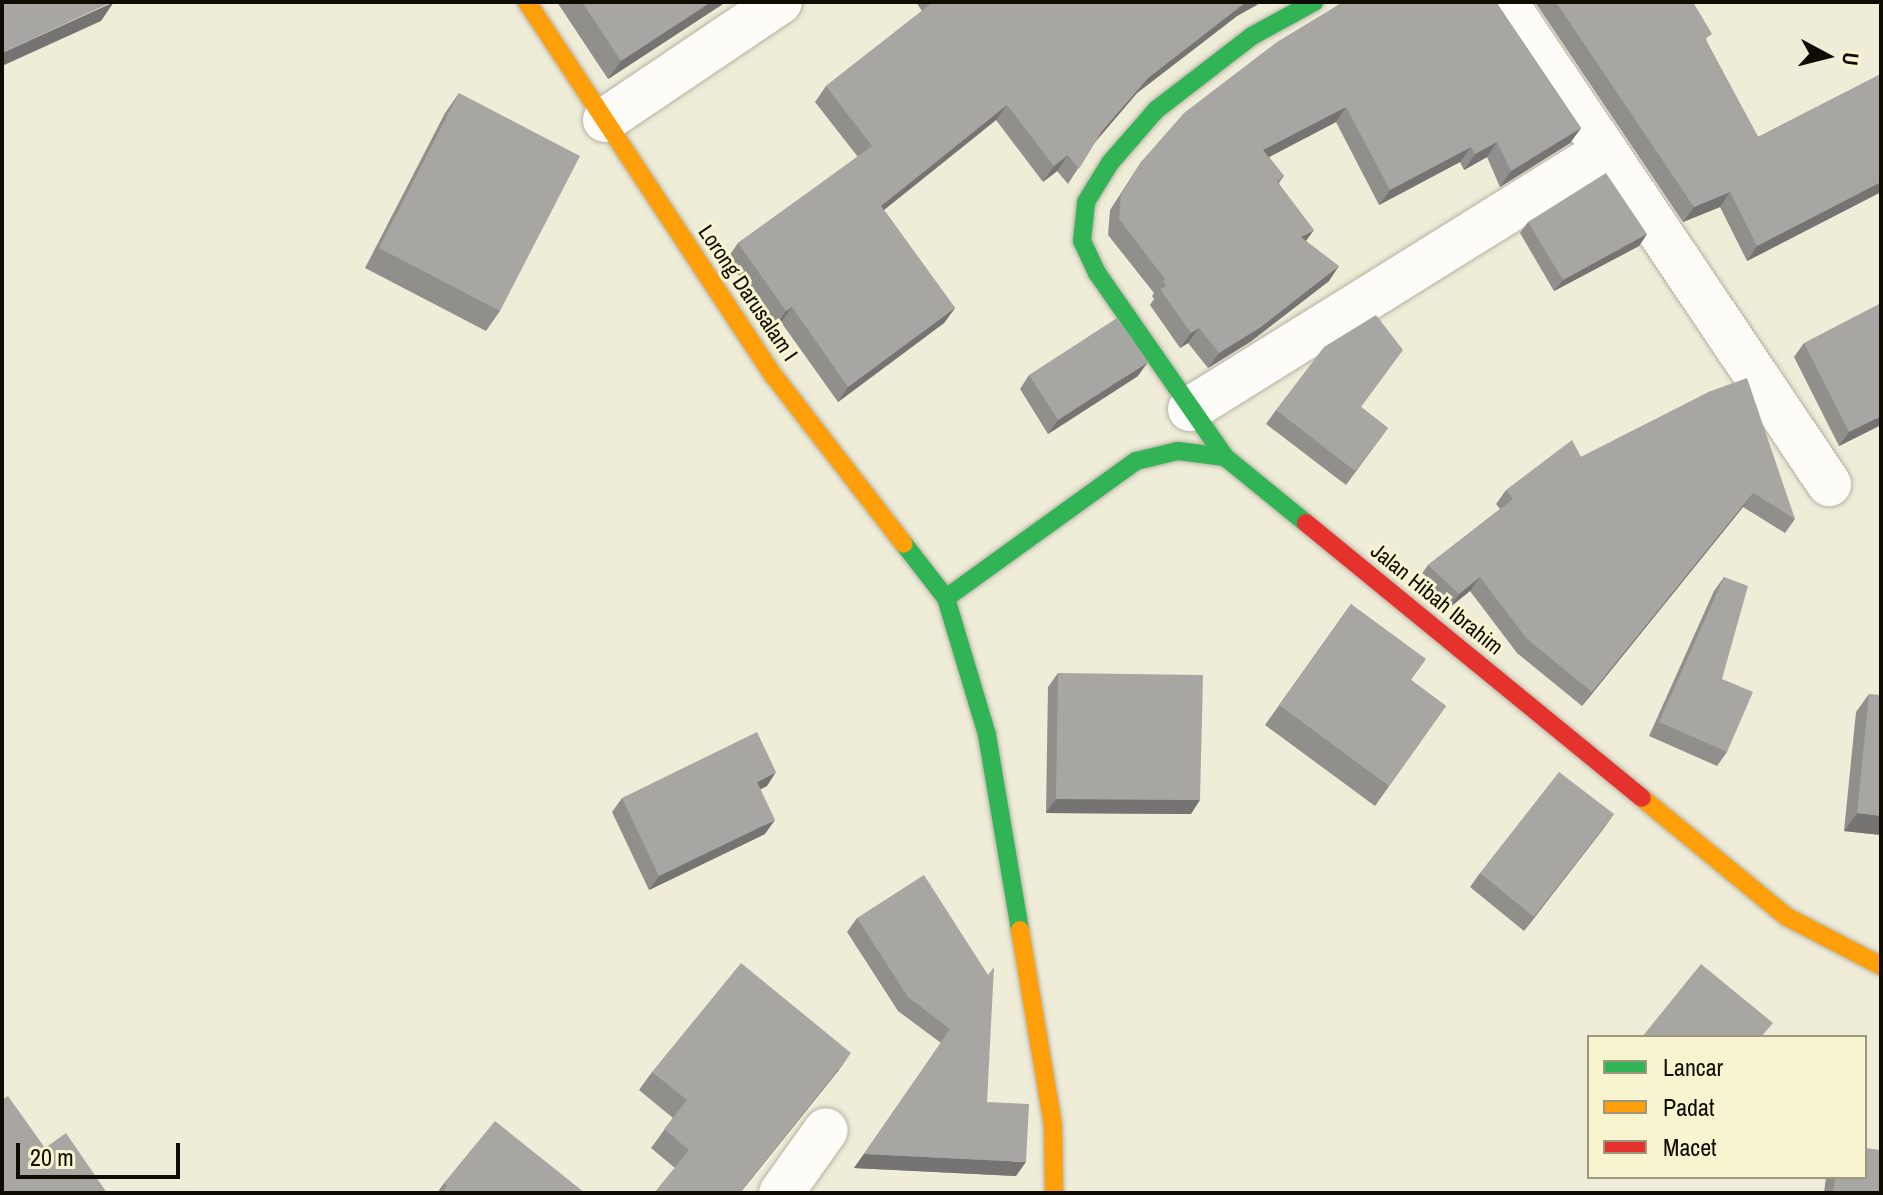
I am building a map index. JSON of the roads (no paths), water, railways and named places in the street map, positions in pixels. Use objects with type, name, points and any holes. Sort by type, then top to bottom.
[{"type":"street","name":"Lorong Darusalam I","points":[[527,2],[774,376],[946,598]]},
{"type":"street","points":[[605,120],[780,2]]},
{"type":"street","name":"Jalan Hibah Ibrahim","points":[[1314,2],[1252,36],[1156,110],[1110,163],[1086,202],[1082,241],[1097,273],[1225,457],[1787,917],[1881,966]]},
{"type":"street","points":[[1505,2],[1829,484]]},
{"type":"street","points":[[1190,409],[1605,151]]},
{"type":"street","points":[[1054,1193],[1053,1126],[987,735],[946,598],[1136,461],[1178,451],[1225,457]]},
{"type":"street","points":[[781,1193],[826,1130]]}]
